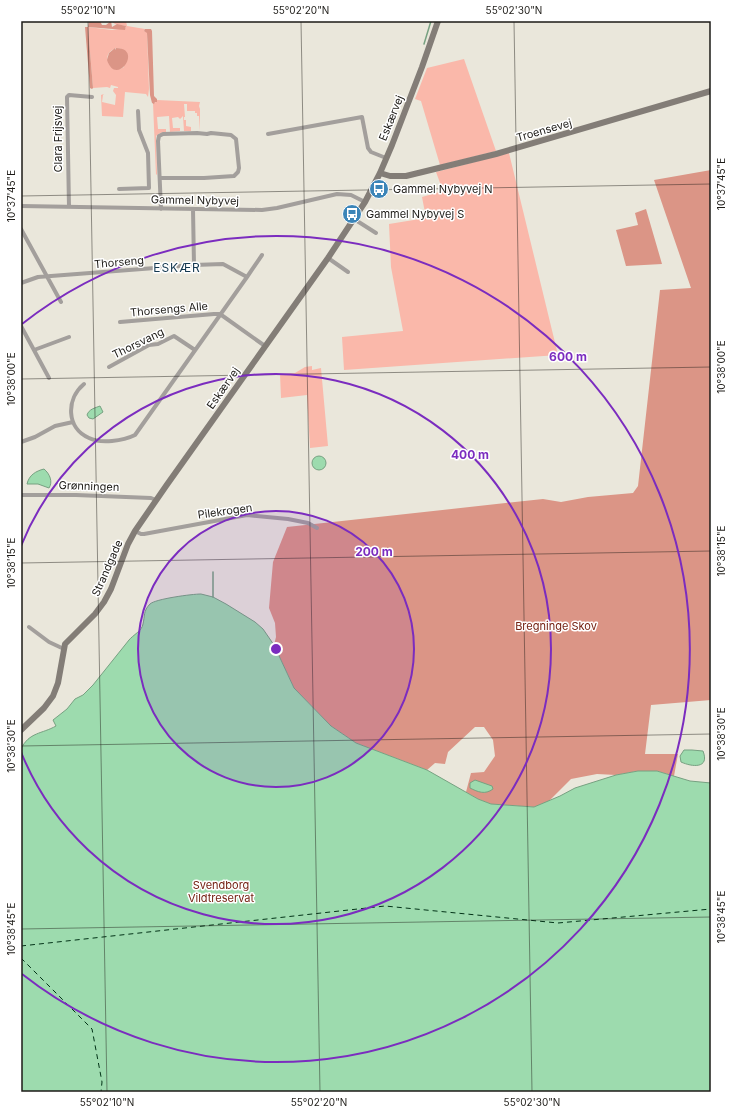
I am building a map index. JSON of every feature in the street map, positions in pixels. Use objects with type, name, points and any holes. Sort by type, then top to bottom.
[{"type":"street","name":"Eskærvej","points":[[135,531],[328,258],[365,202],[380,173],[422,68],[438,21]]},
{"type":"street","name":"Troensevej","points":[[380,173],[390,176],[406,176],[496,154],[711,91]]},
{"type":"street","name":"Clara Frijsvej","points":[[69,207],[67,97],[69,95],[92,97]]},
{"type":"street","points":[[119,189],[149,188],[148,154],[139,130],[138,111]]},
{"type":"street","points":[[268,134],[362,117],[368,148],[371,152],[386,158]]},
{"type":"street","points":[[149,178],[160,178],[204,178],[234,176],[238,172],[239,168],[236,138],[231,135],[197,132],[160,135],[158,141],[160,178],[161,209]]},
{"type":"street","name":"Gammel Nybyvej","points":[[21,206],[270,210],[337,194],[351,195],[365,202]]},
{"type":"street","points":[[193,209],[194,265]]},
{"type":"street","points":[[354,219],[376,234]]},
{"type":"street","points":[[21,229],[61,302]]},
{"type":"street","points":[[84,384],[76,391],[72,401],[71,412],[73,422],[79,431],[93,440],[104,441],[129,437],[135,434],[262,255]]},
{"type":"street","points":[[328,258],[348,272]]},
{"type":"street","name":"Thorseng","points":[[21,283],[38,277],[47,276],[223,264],[247,276]]},
{"type":"street","points":[[220,314],[265,346]]},
{"type":"street","name":"Thorsengs Alle","points":[[120,322],[220,314]]},
{"type":"street","points":[[21,326],[49,378]]},
{"type":"street","name":"Thorsvang","points":[[109,367],[149,345],[158,344],[174,336],[195,350]]},
{"type":"street","points":[[34,350],[69,337]]},
{"type":"street","points":[[21,442],[35,437],[55,426],[73,422]]},
{"type":"street","name":"Grønningen","points":[[21,494],[113,496],[151,498],[156,500]]},
{"type":"street","name":"Pilekrogen","points":[[135,531],[144,534],[247,515],[288,519],[308,523],[317,528]]},
{"type":"street","name":"Strandgade","points":[[21,730],[48,704],[55,693],[64,649],[69,639],[95,614],[104,602],[126,547],[135,531]]},
{"type":"street","points":[[29,627],[49,642],[64,649]]},
{"type":"shaded area","points":[[111,21],[126,21],[127,26],[145,29],[144,31],[147,32],[148,97],[146,94],[125,92],[123,117],[102,116],[101,95],[104,94],[102,102],[115,105],[116,95],[113,91],[114,88],[118,87],[111,85],[110,88],[93,88],[88,27],[112,30],[126,28],[126,26],[115,24]],"holes":[[[117,48],[122,49],[124,67],[120,69],[111,67],[107,58],[109,53]]]},
{"type":"shaded area","points":[[464,59],[496,151],[440,165],[421,101],[415,99],[427,68]]},
{"type":"shaded area","points":[[157,100],[200,102],[200,131],[199,116],[197,116],[195,111],[187,111],[187,104],[184,104],[184,120],[186,120],[186,126],[191,127],[191,131],[184,131],[183,116],[180,119],[178,117],[172,118],[173,128],[180,128],[180,131],[170,132],[169,116],[157,117],[158,129],[166,129],[166,132],[160,133],[156,136],[156,175],[153,103]]},
{"type":"shaded area","points":[[509,153],[558,355],[344,370],[342,337],[403,331],[391,267],[389,224],[426,218],[422,197],[443,191],[436,172]]},
{"type":"shaded area","points":[[312,366],[312,370],[321,368],[328,446],[310,448],[307,395],[281,398],[280,374],[295,373],[305,367]]},
{"type":"shaded area","points":[[100,406],[103,412],[93,419],[89,418],[87,415],[89,411]]},
{"type":"shaded area","points":[[316,456],[322,456],[326,460],[326,466],[322,470],[316,470],[312,466],[312,460]]},
{"type":"shaded area","points":[[44,469],[50,478],[51,483],[49,488],[38,484],[27,484],[29,478],[33,474]]},
{"type":"shaded area","name":"Svendborg Vildtreservat","points":[[201,594],[213,597],[226,604],[255,622],[263,629],[274,645],[294,688],[331,726],[356,743],[427,770],[478,799],[491,804],[534,807],[575,788],[616,775],[638,771],[657,771],[690,781],[711,783],[711,1092],[21,1092],[21,749],[24,743],[32,736],[56,726],[53,720],[67,709],[75,699],[83,695],[93,685],[129,640],[141,629],[145,611],[150,604],[166,599]]},
{"type":"shaded area","points":[[684,750],[703,751],[705,757],[704,761],[699,765],[690,765],[681,762],[680,756]]},
{"type":"shaded area","points":[[475,780],[492,786],[493,789],[487,792],[479,792],[470,788],[470,783]]},
{"type":"green space","points":[[89,21],[100,21],[102,25],[106,25],[111,21],[112,27],[117,24],[126,26],[125,30],[88,27]]},
{"type":"green space","points":[[85,27],[88,27],[92,89],[90,88]]},
{"type":"green space","points":[[145,29],[151,29],[152,31],[154,96],[157,99],[157,102],[154,104],[152,103],[150,95],[147,33],[144,31]]},
{"type":"green space","points":[[115,48],[116,50],[116,48],[124,50],[128,54],[128,59],[125,64],[121,69],[116,70],[111,68],[107,60],[109,53]]},
{"type":"green space","name":"Bregninge Skov","points":[[711,170],[711,700],[651,705],[645,754],[678,754],[674,776],[657,771],[638,771],[616,775],[597,774],[571,779],[548,802],[534,807],[491,804],[466,792],[471,773],[484,772],[495,756],[493,740],[484,727],[475,727],[448,752],[445,764],[435,763],[427,770],[356,743],[331,726],[294,688],[274,645],[276,637],[275,623],[269,608],[273,562],[287,527],[543,499],[561,502],[588,497],[633,493],[638,486],[660,290],[691,288],[654,180]]},
{"type":"green space","points":[[646,209],[662,264],[626,266],[616,230],[638,225],[635,213]]},
{"type":"waterway","points":[[424,44],[431,21]]},
{"type":"waterway","points":[[213,572],[213,597]]},
{"type":"ferry route","points":[[21,946],[385,906],[558,923],[711,909]]},
{"type":"ferry route","points":[[21,958],[92,1029],[102,1082],[101,1092]]},
{"type":"place","name":"Gammel Nybyvej N","points":[[379,189]]},
{"type":"place","name":"Gammel Nybyvej S","points":[[352,214]]},
{"type":"district","name":"ESKÆR","points":[[177,268]]}]
